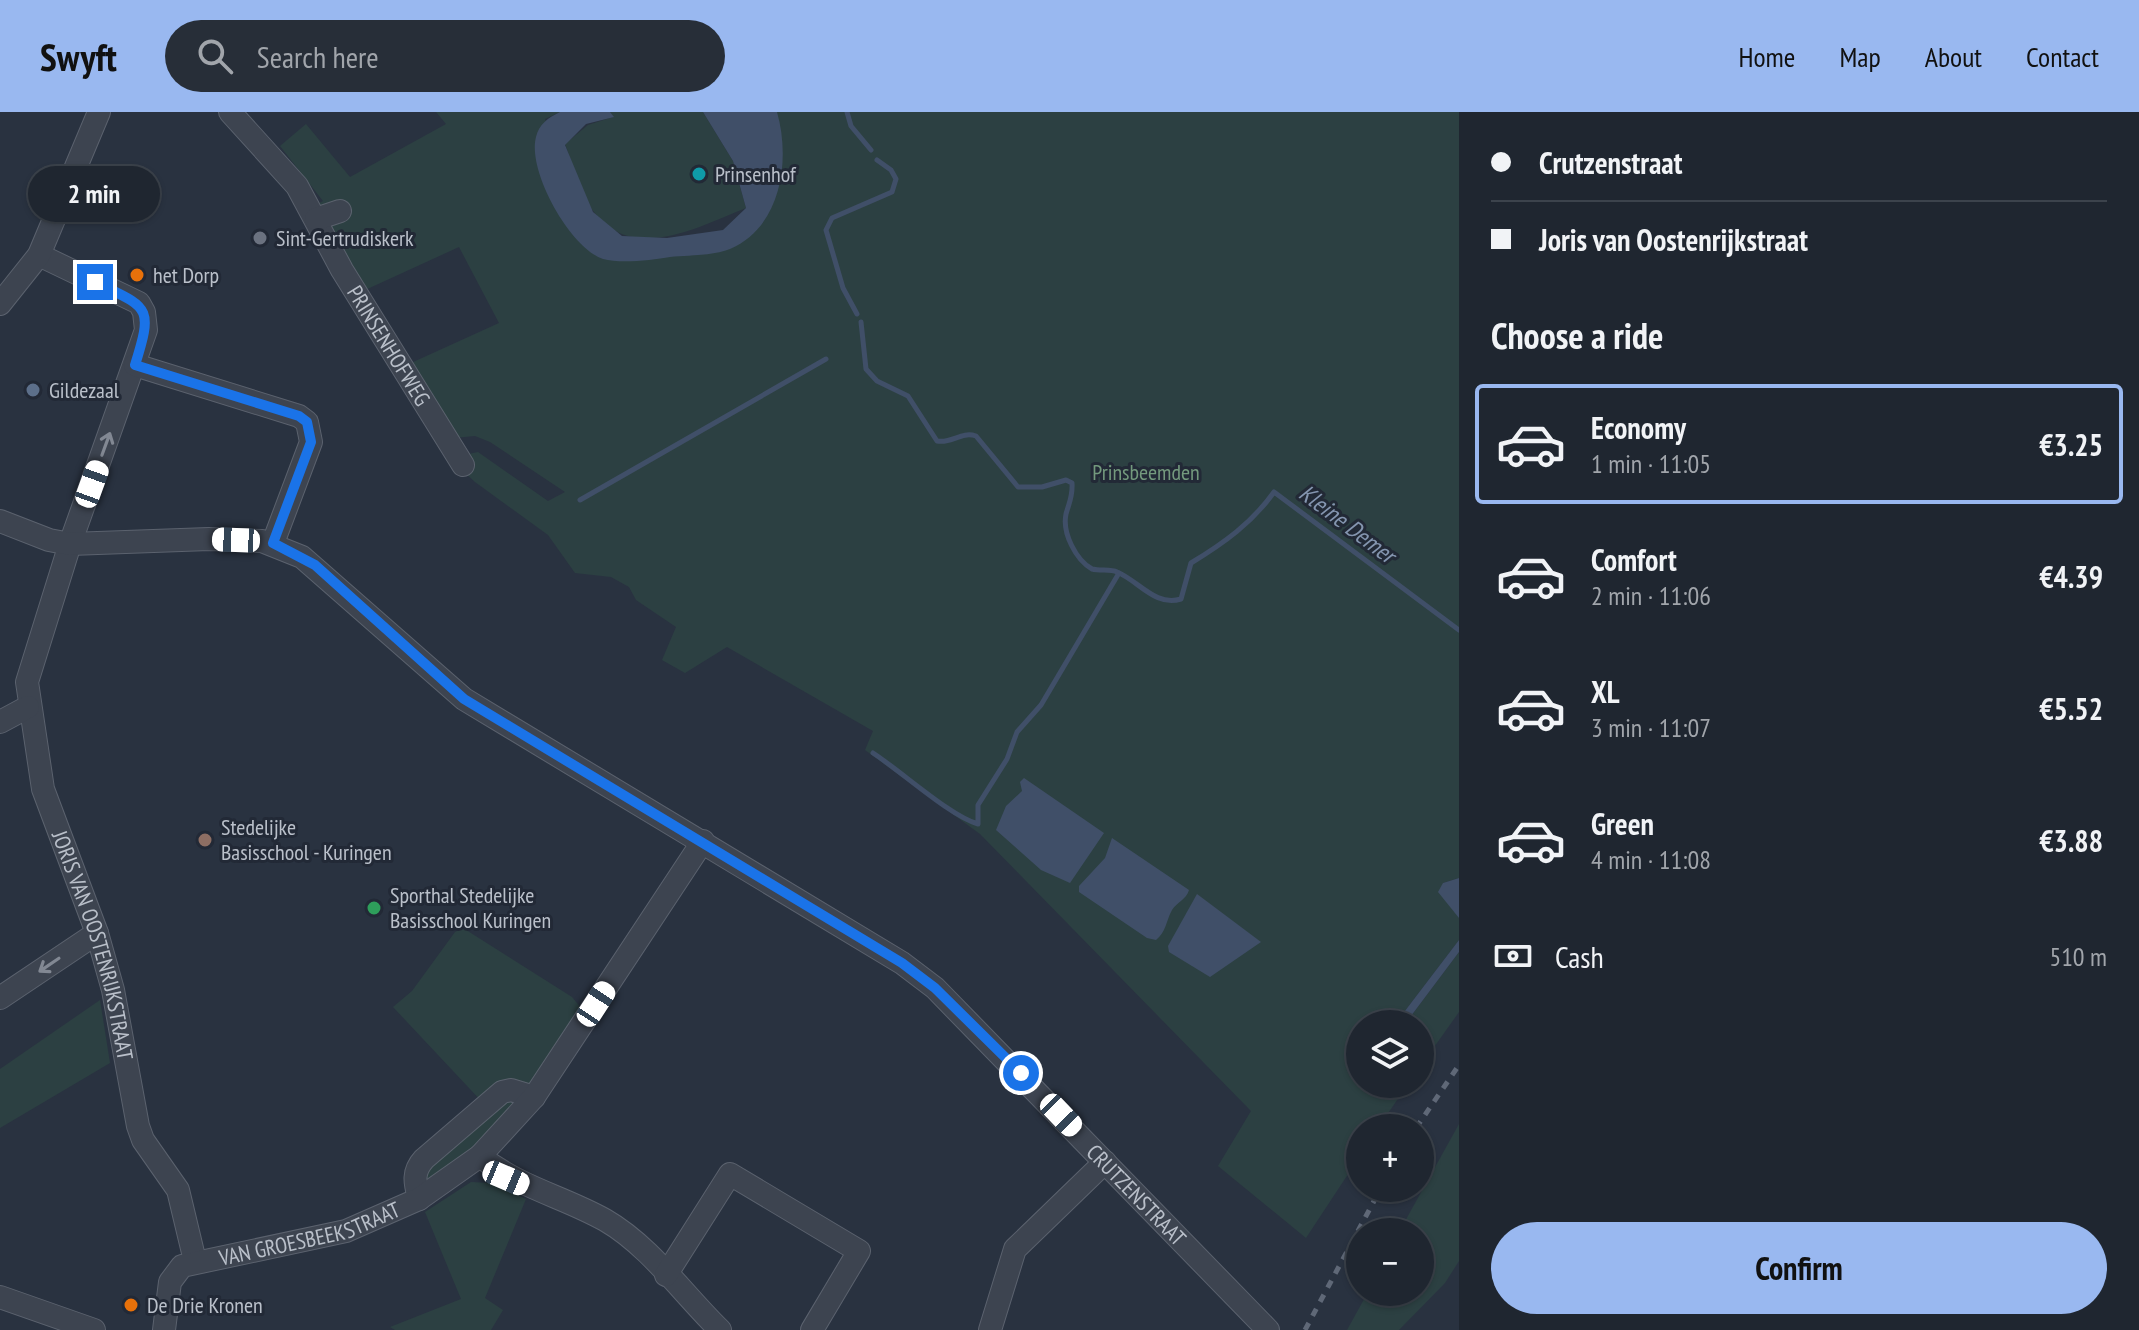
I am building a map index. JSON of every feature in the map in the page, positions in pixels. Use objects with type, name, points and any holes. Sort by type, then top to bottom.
[{"type":"street","points":[[0,304],[39,255],[99,112]]},
{"type":"street","name":"PRINSENHOFWEG","points":[[230,112],[297,186],[342,270],[463,465]]},
{"type":"street","points":[[316,219],[340,211]]},
{"type":"street","name":"JORIS VAN OOSTENRIJKSTRAAT","points":[[39,255],[139,303],[144,312],[146,330],[135,365],[31,662],[27,682],[28,707],[43,789],[97,933],[113,990],[138,1126],[143,1140],[178,1190],[195,1261]]},
{"type":"street","points":[[135,365],[299,416],[307,422],[311,442],[273,543]]},
{"type":"street","points":[[0,521],[49,540],[70,544]]},
{"type":"street","name":"CRUTZENSTRAAT","points":[[70,544],[209,539],[273,543],[315,565],[464,699],[902,963],[935,988],[1268,1330]]},
{"type":"street","points":[[0,722],[28,707]]},
{"type":"street","name":"VAN GROESBEEKSTRAAT","points":[[195,1261],[321,1239],[419,1199],[480,1156],[534,1097],[703,841]]},
{"type":"street","points":[[0,998],[97,933]]},
{"type":"street","name":"VAN GROESBEEKSTRAAT","points":[[419,1199],[414,1180],[416,1167],[424,1159],[502,1092],[511,1090],[534,1097]]},
{"type":"street","points":[[480,1156],[506,1178],[605,1220],[635,1240],[720,1330]]},
{"type":"street","points":[[990,1330],[1015,1249],[1105,1162]]},
{"type":"street","points":[[666,1275],[730,1174],[859,1251],[812,1330]]},
{"type":"street","points":[[164,1330],[172,1275],[195,1261]]},
{"type":"street","points":[[0,1297],[94,1330]]},
{"type":"green space","name":"Prinsbeemden","points":[[436,112],[560,112],[545,119],[603,259],[756,229],[776,112],[1459,112],[1459,878],[1443,883],[1459,918],[1459,940],[1406,1010],[1346,1010],[1346,1098],[1398,1098],[1388,1114],[1346,1114],[1346,1177],[1306,1238],[1218,1166],[1251,1111],[980,834],[865,750],[873,731],[727,647],[685,673],[662,660],[676,627],[636,600],[629,587],[611,577],[575,573],[548,535],[475,482],[449,458],[478,452],[548,501],[565,492],[490,442],[475,436],[454,438],[411,363],[499,323],[459,247],[363,291],[316,205],[323,201],[280,146],[306,124],[350,177],[446,124]]},
{"type":"green space","points":[[610,112],[703,112],[733,161],[746,208],[667,236],[628,236],[610,227],[594,212],[585,197],[565,144],[588,125],[613,117]]},
{"type":"green space","points":[[463,928],[572,997],[582,1009],[534,1083],[484,1104],[393,1007],[412,991],[455,932]]},
{"type":"green space","points":[[1459,952],[1459,1012],[1434,1047],[1434,1010],[1416,1010]]},
{"type":"green space","points":[[100,1000],[110,1063],[0,1128],[0,1069]]},
{"type":"green space","points":[[502,1098],[519,1099],[481,1143],[424,1185],[421,1171]]},
{"type":"green space","points":[[1459,1124],[1459,1261],[1434,1294],[1434,1218],[1407,1218],[1416,1202],[1434,1202],[1434,1169]]},
{"type":"green space","points":[[471,1182],[491,1183],[526,1199],[485,1298],[503,1310],[491,1330],[395,1330],[390,1327],[461,1299],[425,1212]]},
{"type":"green space","points":[[1360,1306],[1422,1306],[1399,1330],[1347,1330]]},
{"type":"water","points":[[560,112],[610,112],[614,117],[586,124],[565,145],[593,212],[622,236],[667,238],[723,230],[746,208],[733,161],[703,112],[777,112],[783,151],[782,171],[771,209],[747,239],[730,249],[636,261],[603,259],[590,252],[565,225],[538,169],[535,152],[537,132]]},
{"type":"water","points":[[1024,778],[1104,833],[1070,883],[1041,870],[996,830],[1006,806],[1022,791],[1020,782]]},
{"type":"water","points":[[1112,838],[1189,890],[1172,910],[1156,940],[1147,938],[1079,892],[1079,886],[1105,858]]},
{"type":"water","points":[[1459,878],[1459,918],[1438,892],[1443,883]]},
{"type":"water","points":[[1197,894],[1261,942],[1210,977],[1169,952],[1168,946]]},
{"type":"water","points":[[1459,940],[1459,952],[1416,1010],[1406,1010]]},
{"type":"waterway","name":"Kleine Demer","points":[[847,112],[851,126],[871,150]]},
{"type":"waterway","name":"Kleine Demer","points":[[857,314],[843,288],[826,230],[832,218],[892,192],[896,179],[891,170],[877,160]]},
{"type":"waterway","name":"Kleine Demer","points":[[861,322],[866,369],[877,381],[908,396],[937,441],[976,436],[1018,487],[1042,487],[1066,480],[1072,483],[1066,529],[1076,553],[1092,569],[1117,572],[1163,599],[1181,599],[1191,563],[1237,532],[1274,492],[1459,630]]},
{"type":"waterway","points":[[580,500],[826,359]]},
{"type":"waterway","points":[[873,753],[940,803],[978,824],[978,805],[1007,759],[1017,732],[1041,705],[1119,573]]},
{"type":"railway","points":[[1426,1114],[1459,1065]]},
{"type":"railway","points":[[1305,1330],[1374,1202]]},
{"type":"place","name":"Prinsenhof","points":[[699,174]]},
{"type":"place","name":"Sint-Gertrudiskerk","points":[[260,238]]},
{"type":"place","name":"het Dorp","points":[[137,275]]},
{"type":"place","name":"Gildezaal","points":[[33,390]]},
{"type":"place","name":"Stedelijke Basisschool - Kuringen","points":[[205,840]]},
{"type":"place","name":"Sporthal Stedelijke Basisschool Kuringen","points":[[374,908]]},
{"type":"place","name":"De Drie Kronen","points":[[131,1305]]},
{"type":"route","points":[[95,282],[139,303],[144,312],[146,330],[135,365],[299,416],[307,422],[311,442],[295,477],[273,543],[315,565],[464,699],[902,963],[935,988],[1021,1073]]}]
